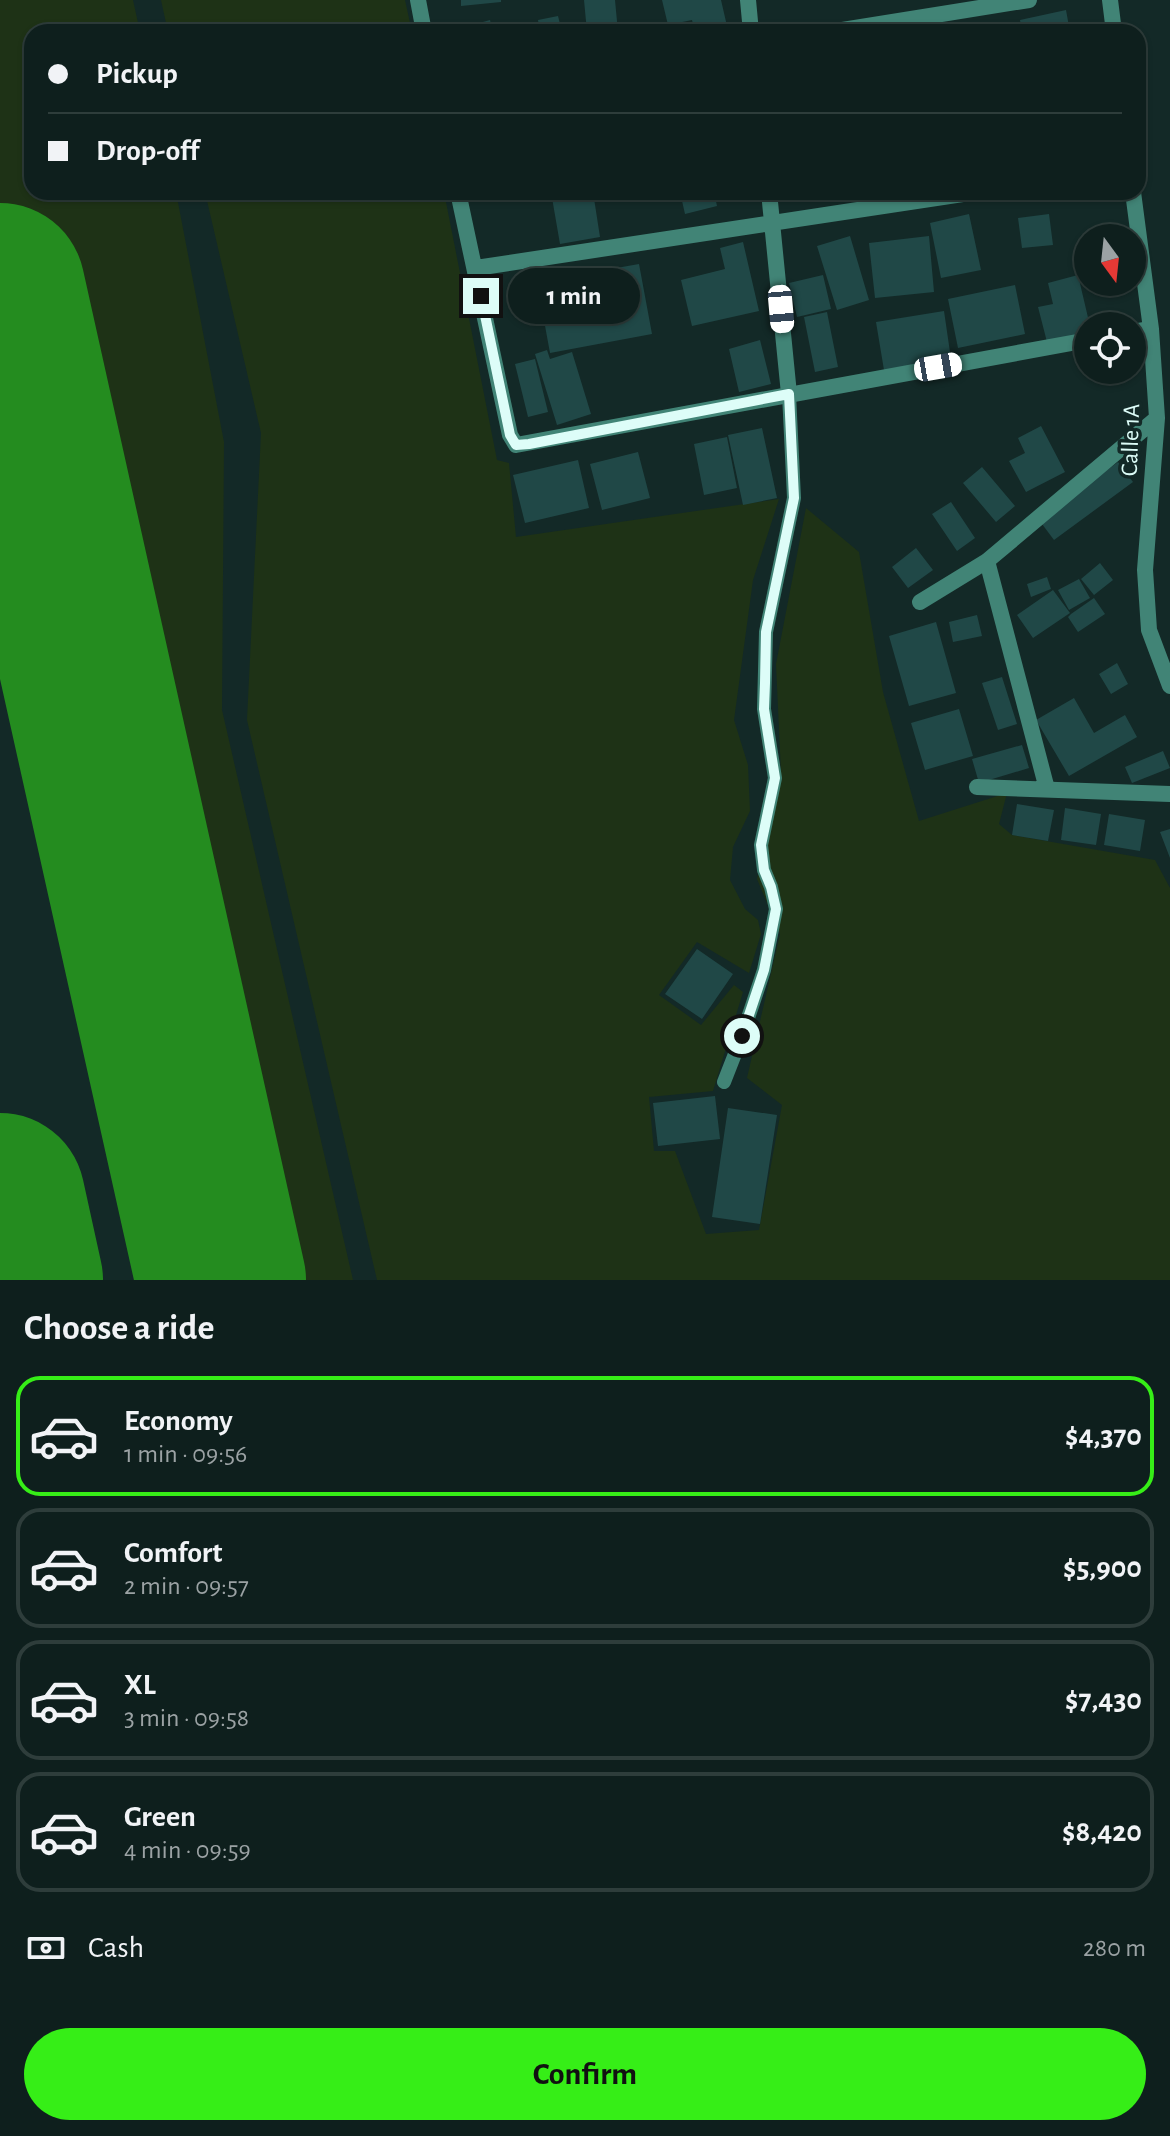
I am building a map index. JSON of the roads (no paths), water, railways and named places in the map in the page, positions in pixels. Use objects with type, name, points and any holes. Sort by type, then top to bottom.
[{"type":"street","points":[[418,0],[422,24]]},
{"type":"street","points":[[748,0],[750,24]]},
{"type":"street","points":[[880,24],[1029,0]]},
{"type":"street","points":[[1110,0],[1113,24]]},
{"type":"street","points":[[460,200],[510,435],[516,445],[1074,343]]},
{"type":"street","points":[[770,200],[789,394]]},
{"type":"street","points":[[476,268],[924,200]]},
{"type":"street","name":"Calle 1A","points":[[1134,200],[1151,329],[1157,418],[1145,570],[1149,630],[1170,686]]},
{"type":"street","points":[[1146,330],[1151,329]]},
{"type":"street","points":[[920,602],[987,561],[1157,418]]},
{"type":"street","points":[[987,561],[1047,789]]},
{"type":"street","points":[[977,787],[1170,794]]},
{"type":"lane","points":[[724,1082],[764,970],[776,909],[764,870],[761,845],[775,778],[764,709],[766,632],[794,498],[789,394]]}]
